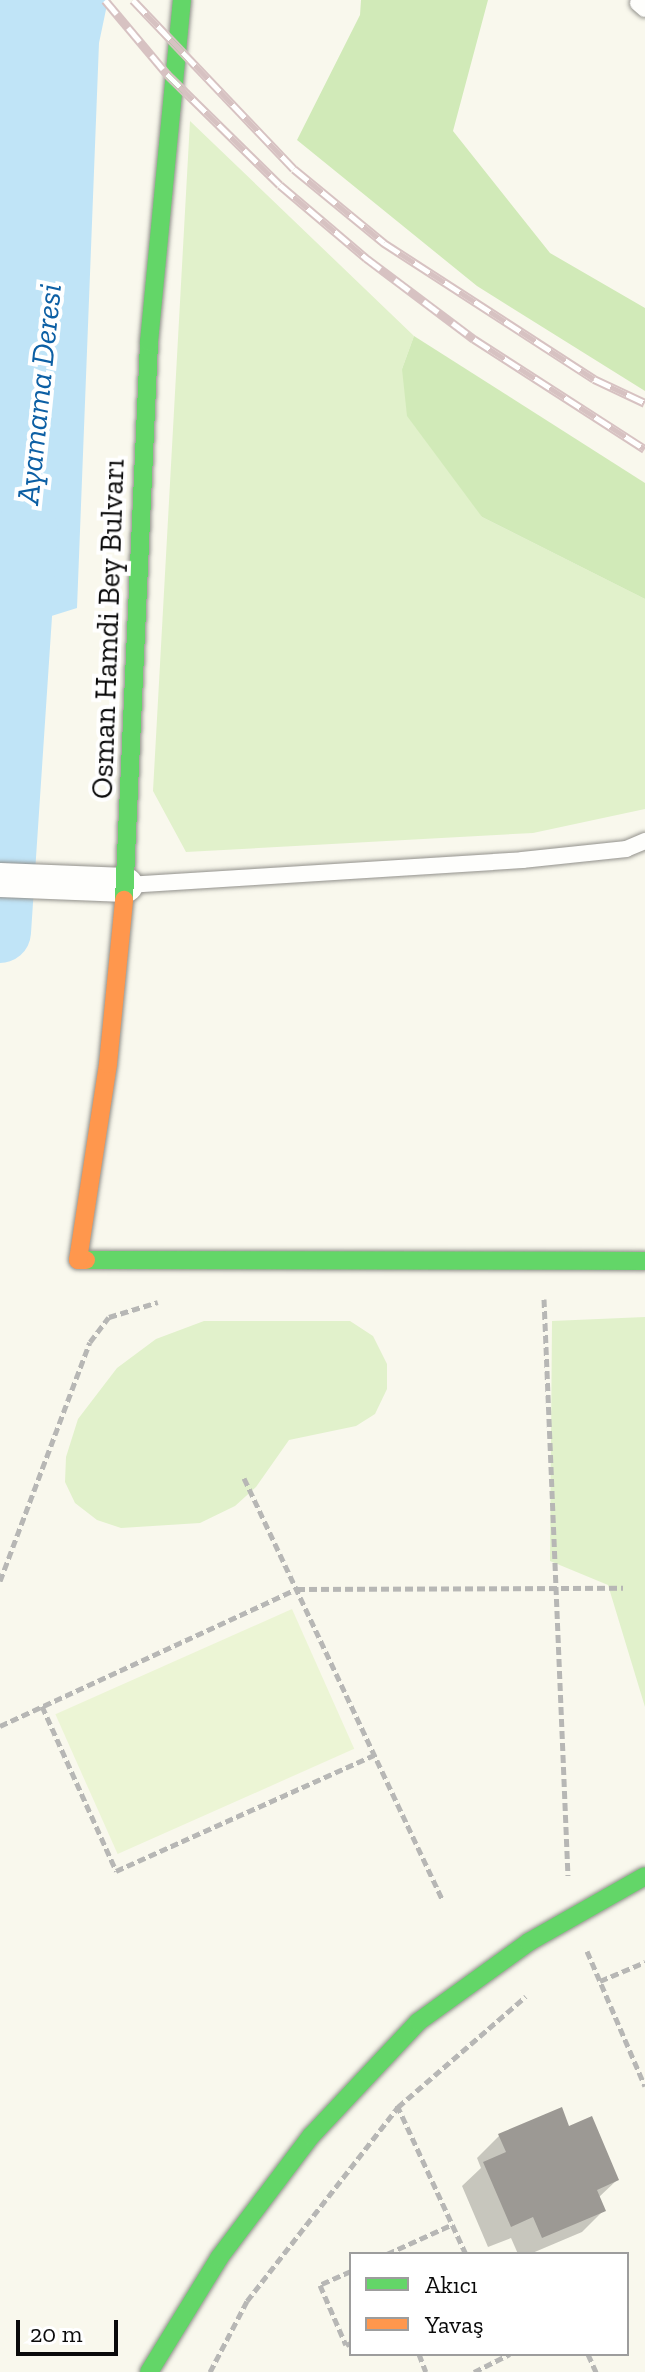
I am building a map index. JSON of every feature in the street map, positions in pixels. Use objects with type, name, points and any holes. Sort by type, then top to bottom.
[{"type":"street","name":"Osman Hamdi Bey Bulvarı","points":[[182,0],[149,342],[126,885],[108,1064],[78,1260],[645,1261]]},
{"type":"street","points":[[0,880],[126,885]]},
{"type":"street","points":[[149,2372],[219,2258],[311,2136],[418,2022],[529,1942],[645,1876]]},
{"type":"lane","points":[[126,885],[522,860],[626,849],[645,841]]},
{"type":"path","points":[[544,1296],[561,1801],[573,1917]]},
{"type":"path","points":[[0,1581],[90,1342]]},
{"type":"path","points":[[244,1478],[443,1900]]},
{"type":"path","points":[[0,1726],[297,1589],[623,1588]]},
{"type":"path","points":[[42,1706],[116,1871],[374,1755]]},
{"type":"path","points":[[573,1955],[597,1939]]},
{"type":"path","points":[[645,1962],[600,1981],[645,2086]]},
{"type":"path","points":[[210,2372],[247,2301],[398,2107],[538,1986]]},
{"type":"path","points":[[378,2064],[465,2252]]},
{"type":"path","points":[[391,2252],[453,2224]]},
{"type":"path","points":[[349,2272],[320,2285],[346,2345],[349,2344]]},
{"type":"path","points":[[474,2372],[506,2356]]},
{"type":"green space","points":[[361,0],[488,0],[453,131],[550,253],[645,308],[645,391],[477,286],[297,140],[360,15]]},
{"type":"green space","points":[[190,121],[414,336],[402,369],[482,517],[645,599],[645,809],[533,833],[186,852],[153,791]]},
{"type":"green space","points":[[414,336],[645,483],[645,599],[482,517],[407,416],[402,369]]},
{"type":"green space","points":[[645,1317],[645,1707],[608,1585],[550,1561],[552,1321]]},
{"type":"green space","points":[[204,1321],[350,1321],[373,1336],[387,1364],[387,1389],[375,1414],[356,1426],[289,1440],[256,1487],[235,1506],[200,1523],[121,1528],[97,1520],[75,1503],[65,1482],[66,1457],[78,1419],[117,1368],[156,1339]]},
{"type":"green space","points":[[292,1609],[354,1749],[118,1854],[55,1714]]},
{"type":"water","points":[[0,0],[108,0],[99,43],[77,608],[45,618],[0,609]]},
{"type":"building","points":[[562,2107],[569,2126],[592,2116],[619,2180],[597,2190],[606,2211],[542,2238],[533,2217],[511,2227],[483,2162],[506,2152],[498,2134]]},
{"type":"waterway","name":"Ayamama Deresi","points":[[0,932],[27,530]]},
{"type":"railway","points":[[105,0],[167,74],[280,185],[366,258],[474,339],[645,449]]},
{"type":"railway","points":[[133,0],[294,169],[384,243],[594,379],[645,403]]},
{"type":"traffic: fast","points":[[124,900],[149,342],[182,0]]},
{"type":"traffic: fast","points":[[86,1260],[645,1261]]},
{"type":"traffic: fast","points":[[149,2372],[219,2258],[311,2136],[418,2022],[529,1942],[645,1876]]},
{"type":"traffic: slow","points":[[86,1260],[78,1260],[108,1064],[124,900]]}]
